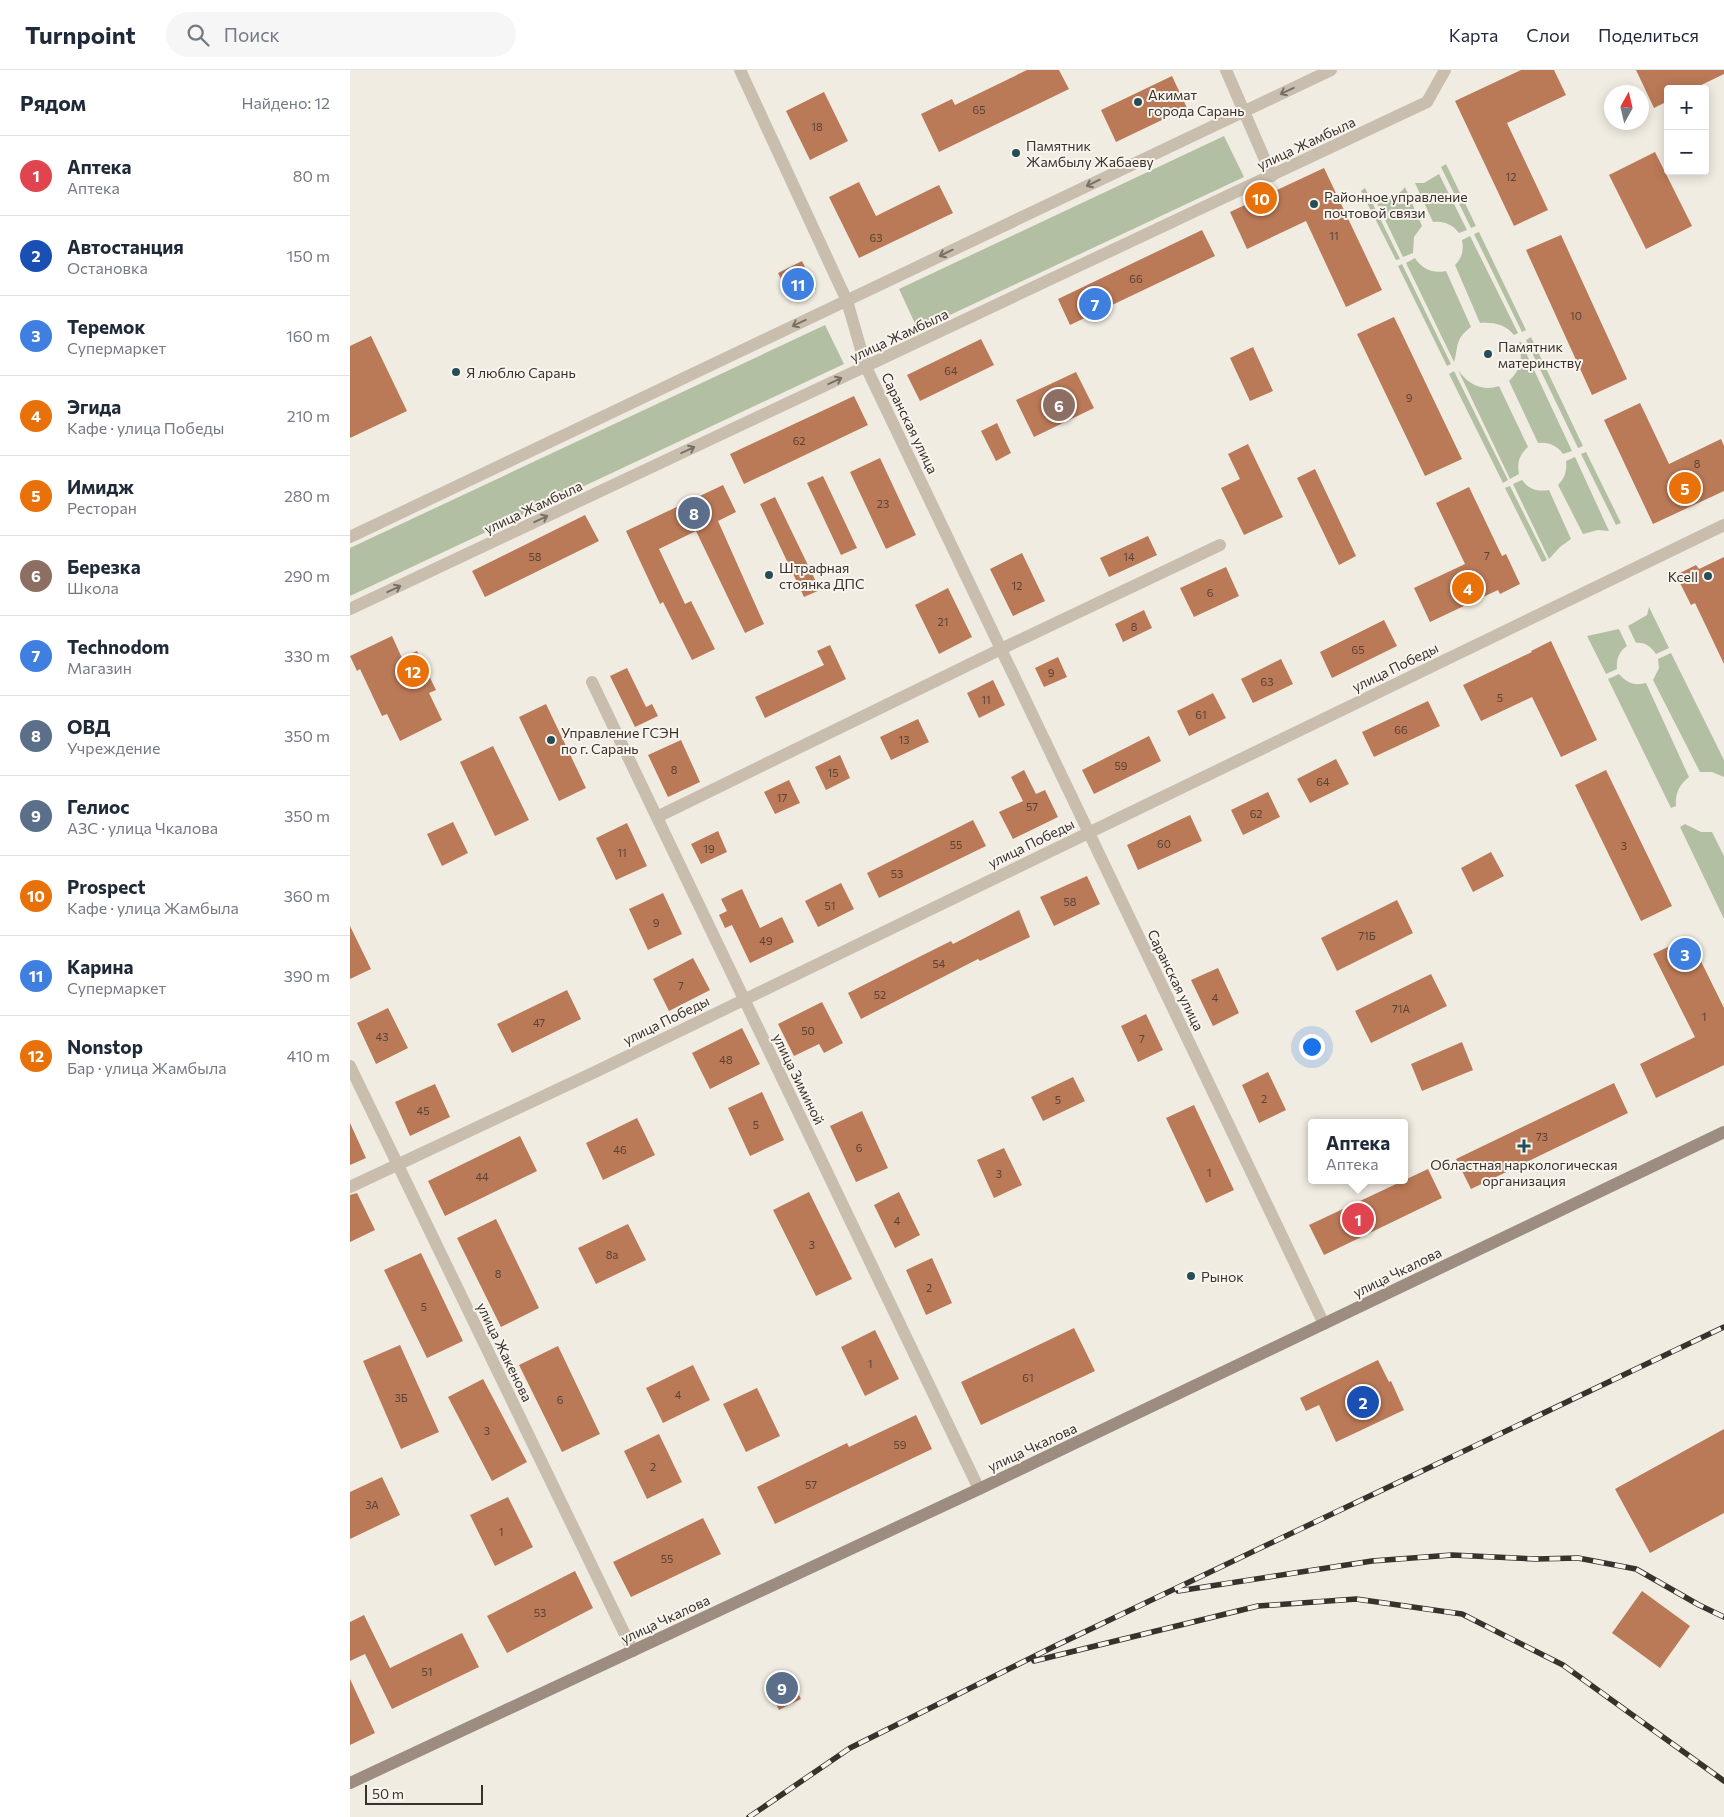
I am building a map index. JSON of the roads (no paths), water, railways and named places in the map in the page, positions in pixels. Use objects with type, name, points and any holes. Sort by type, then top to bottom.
[{"type":"main road","name":"улица Чкалова","points":[[350,1783],[978,1488],[1724,1132]]},
{"type":"street","name":"Саранская улица","points":[[740,70],[847,301],[866,367],[1324,1324]]},
{"type":"street","points":[[1226,70],[1272,176]]},
{"type":"street","points":[[350,537],[1331,70]]},
{"type":"street","name":"улица Жамбыла","points":[[350,609],[1427,102],[1445,70]]},
{"type":"street","name":"улица Победы","points":[[350,1188],[1724,525]]},
{"type":"street","points":[[657,817],[1001,649],[1220,545]]},
{"type":"street","name":"улица Зиминой","points":[[592,682],[978,1488]]},
{"type":"street","name":"улица Жакенова","points":[[350,1066],[633,1651]]},
{"type":"railway","points":[[749,1817],[850,1748],[1053,1647],[1724,1327]]},
{"type":"railway","points":[[1178,1591],[1372,1561],[1452,1555],[1536,1559],[1578,1558],[1636,1569],[1724,1617]]},
{"type":"railway","points":[[1034,1661],[1258,1606],[1356,1599],[1462,1614],[1563,1665],[1724,1781]]},
{"type":"place","name":"Акимат города Сарань","points":[[1138,102]]},
{"type":"place","name":"Памятник Жамбылу Жабаеву","points":[[1016,153]]},
{"type":"place","name":"Prospect","points":[[1261,198]]},
{"type":"place","name":"Районное управление почтовой связи","points":[[1314,204]]},
{"type":"place","name":"Карина","points":[[798,284]]},
{"type":"place","name":"Technodom","points":[[1095,304]]},
{"type":"place","name":"Памятник материнству","points":[[1488,354]]},
{"type":"place","name":"Я люблю Сарань","points":[[456,372]]},
{"type":"place","name":"Березка","points":[[1059,405]]},
{"type":"place","name":"Имидж","points":[[1685,488]]},
{"type":"place","name":"ОВД","points":[[694,513]]},
{"type":"place","name":"Штрафная стоянка ДПС","points":[[769,575]]},
{"type":"place","name":"Kcell","points":[[1708,576]]},
{"type":"place","name":"Эгида","points":[[1468,588]]},
{"type":"place","name":"Nonstop","points":[[413,671]]},
{"type":"place","name":"Управление ГСЭН по г. Сарань","points":[[551,740]]},
{"type":"place","name":"Теремок","points":[[1685,954]]},
{"type":"place","name":"Областная наркологическая организация","points":[[1524,1146]]},
{"type":"place","name":"Аптека","points":[[1358,1219]]},
{"type":"place","name":"Рынок","points":[[1191,1276]]},
{"type":"place","name":"Автостанция","points":[[1363,1402]]},
{"type":"place","name":"Гелиос","points":[[782,1688]]}]
